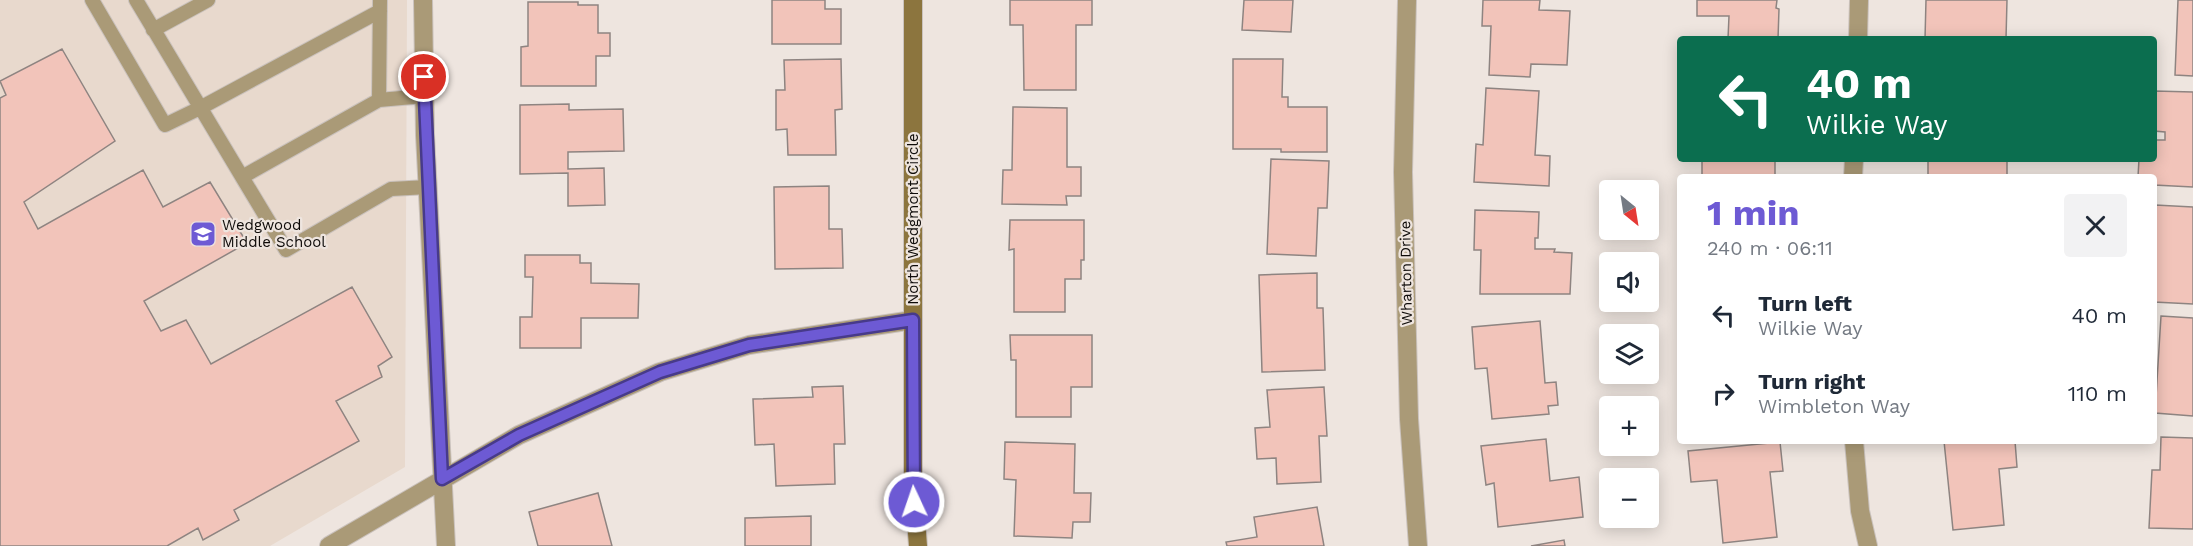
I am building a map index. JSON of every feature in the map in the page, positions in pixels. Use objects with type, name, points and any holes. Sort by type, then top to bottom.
[{"type":"street","points":[[423,0],[424,96],[446,546]]},
{"type":"street","name":"North Wedgmont Circle","points":[[913,0],[913,481],[918,546]]},
{"type":"street","name":"Wharton Drive","points":[[1407,0],[1404,195],[1409,419],[1418,546]]},
{"type":"street","points":[[1857,36],[1859,0]]},
{"type":"street","points":[[329,546],[519,435],[660,372],[749,345],[913,320]]},
{"type":"street","points":[[1854,444],[1860,512],[1868,546]]},
{"type":"lane","points":[[92,0],[165,125],[200,108],[380,6]]},
{"type":"lane","points":[[136,0],[286,250],[391,189],[428,187]]},
{"type":"lane","points":[[153,30],[208,0]]},
{"type":"lane","points":[[379,100],[380,6]]},
{"type":"lane","points":[[242,177],[379,100],[424,96]]},
{"type":"shaded area","name":"Wedgwood Middle School","points":[[0,0],[407,0],[405,467],[270,546],[0,546]]},
{"type":"building","points":[[772,0],[825,0],[825,9],[841,9],[841,44],[772,44]]},
{"type":"building","points":[[1010,0],[1092,0],[1092,25],[1076,25],[1076,90],[1024,90],[1023,25],[1010,25]]},
{"type":"building","points":[[1244,0],[1293,0],[1291,32],[1242,30]]},
{"type":"building","points":[[1483,0],[1540,0],[1539,10],[1570,11],[1567,65],[1531,64],[1530,77],[1489,75],[1491,26],[1482,26]]},
{"type":"building","points":[[1697,0],[1777,0],[1778,36],[1728,36],[1729,16],[1697,16]]},
{"type":"building","points":[[1926,0],[2007,0],[2006,36],[1925,36]]},
{"type":"building","points":[[2178,0],[2193,0],[2193,76],[2175,75]]},
{"type":"building","points":[[528,2],[578,2],[578,5],[598,5],[598,33],[610,33],[610,56],[596,56],[596,86],[521,86],[521,47],[528,46]]},
{"type":"building","points":[[62,49],[115,141],[24,202],[38,229],[143,170],[163,207],[210,182],[247,243],[144,301],[161,331],[186,320],[211,364],[352,287],[392,357],[378,366],[382,377],[336,401],[359,441],[234,510],[239,520],[203,540],[198,528],[167,546],[0,546],[0,98],[6,95],[0,81]]},
{"type":"building","points":[[841,59],[842,109],[835,110],[836,155],[788,155],[787,129],[776,130],[776,90],[785,90],[784,60]]},
{"type":"building","points":[[1233,59],[1283,59],[1282,97],[1288,97],[1288,107],[1327,107],[1327,152],[1233,149]]},
{"type":"building","points":[[1486,88],[1539,91],[1535,155],[1550,156],[1549,186],[1474,182],[1476,144],[1483,145]]},
{"type":"building","points":[[2157,91],[2193,92],[2193,187],[2157,185],[2157,174],[2138,174],[2139,162],[2157,162],[2157,140],[2165,140],[2165,132],[2157,131]]},
{"type":"building","points":[[569,104],[569,110],[623,109],[624,151],[568,152],[568,169],[604,168],[605,205],[568,206],[568,173],[520,174],[520,105]]},
{"type":"building","points":[[1013,107],[1067,108],[1067,167],[1081,167],[1081,196],[1066,196],[1067,205],[1002,204],[1003,170],[1012,170]]},
{"type":"building","points":[[1271,159],[1329,161],[1327,208],[1318,208],[1316,256],[1267,254]]},
{"type":"building","points":[[1702,162],[1775,162],[1775,174],[1702,174]]},
{"type":"building","points":[[1928,162],[2007,162],[2007,174],[1928,174]]},
{"type":"building","points":[[829,186],[829,229],[842,229],[843,268],[775,269],[774,187]]},
{"type":"building","points":[[2157,205],[2193,207],[2193,304],[2157,302]]},
{"type":"building","points":[[1475,210],[1539,212],[1538,238],[1535,238],[1535,249],[1555,249],[1554,252],[1572,253],[1570,294],[1480,294],[1481,250],[1474,250]]},
{"type":"building","points":[[1010,220],[1084,220],[1084,260],[1081,260],[1081,279],[1065,279],[1065,312],[1014,312],[1014,249],[1009,250]]},
{"type":"building","points":[[525,255],[580,255],[580,263],[591,263],[591,283],[639,284],[638,318],[581,318],[581,348],[520,348],[520,317],[532,317],[533,277],[525,277]]},
{"type":"building","points":[[1317,273],[1317,308],[1323,308],[1325,370],[1262,372],[1259,275]]},
{"type":"building","points":[[2161,316],[2193,318],[2193,416],[2157,413]]},
{"type":"building","points":[[1540,321],[1545,383],[1556,382],[1558,405],[1548,406],[1549,414],[1492,419],[1487,368],[1475,369],[1472,327]]},
{"type":"building","points":[[1010,335],[1092,335],[1092,387],[1071,387],[1071,417],[1016,417],[1016,360],[1011,360]]},
{"type":"building","points":[[843,386],[845,444],[834,444],[835,484],[776,486],[774,444],[755,445],[753,399],[813,397],[812,387]]},
{"type":"building","points":[[1324,387],[1327,436],[1319,436],[1321,482],[1277,484],[1276,458],[1257,459],[1255,428],[1270,427],[1267,390]]},
{"type":"building","points":[[2161,437],[2193,438],[2193,529],[2149,528],[2152,470],[2160,470]]},
{"type":"building","points":[[1546,439],[1550,481],[1579,477],[1583,517],[1498,527],[1494,483],[1486,485],[1481,446]]},
{"type":"building","points":[[1005,442],[1075,444],[1074,493],[1091,493],[1090,522],[1073,522],[1072,538],[1014,536],[1016,480],[1004,479]]},
{"type":"building","points":[[1780,444],[1783,471],[1770,472],[1777,537],[1723,543],[1717,480],[1691,482],[1688,451]]},
{"type":"building","points":[[1944,444],[2015,444],[2017,467],[1999,469],[2004,525],[1953,530]]},
{"type":"building","points":[[598,493],[612,546],[538,546],[529,512]]},
{"type":"building","points":[[1317,507],[1324,546],[1227,546],[1226,542],[1257,537],[1254,517]]},
{"type":"building","points":[[811,516],[811,546],[745,546],[745,518]]},
{"type":"building","points":[[1564,540],[1565,546],[1531,546]]},
{"type":"place","name":"Wedgwood Middle School","points":[[203,234]]},
{"type":"route","points":[[424,77],[442,479],[519,435],[660,372],[749,345],[913,320],[914,502]]}]
